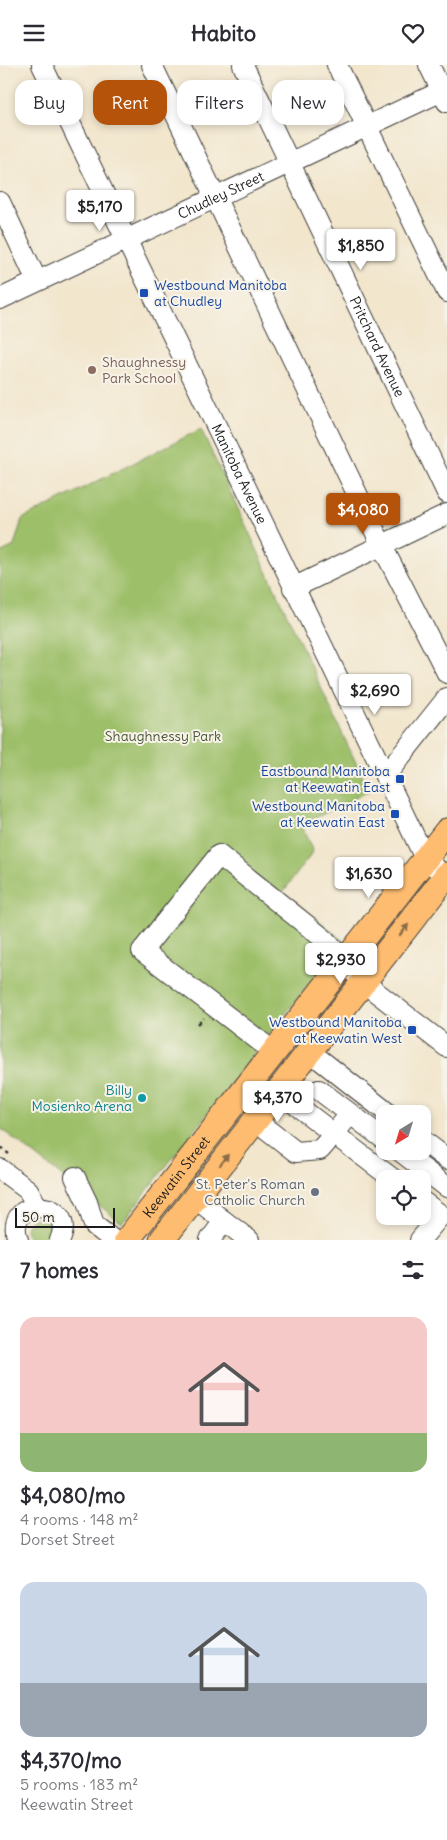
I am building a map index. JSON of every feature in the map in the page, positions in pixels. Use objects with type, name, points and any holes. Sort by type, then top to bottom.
[{"type":"main road","name":"Keewatin Street","points":[[127,1240],[447,831]]},
{"type":"main road","name":"Keewatin Street","points":[[162,1240],[447,876]]},
{"type":"street","name":"Manitoba Avenue","points":[[42,65],[425,859],[447,876]]},
{"type":"street","points":[[152,65],[382,546],[447,673]]},
{"type":"street","name":"Pritchard Avenue","points":[[243,65],[447,493]]},
{"type":"street","points":[[337,65],[447,292]]},
{"type":"street","points":[[429,65],[444,97]]},
{"type":"street","name":"Chudley Street","points":[[0,299],[367,127],[444,97]]},
{"type":"street","points":[[0,202],[38,281]]},
{"type":"street","points":[[293,588],[447,514]]},
{"type":"street","points":[[385,776],[447,698]]},
{"type":"street","points":[[274,1052],[142,951],[219,855],[324,939],[363,982],[444,1037]]},
{"type":"street","points":[[309,1051],[378,1105]]},
{"type":"street","points":[[318,1090],[376,1133]]},
{"type":"street","points":[[278,1091],[381,1170]]},
{"type":"street","points":[[255,1121],[296,1152],[320,1150],[350,1114]]},
{"type":"street","points":[[431,1147],[447,1159]]},
{"type":"street","points":[[412,1160],[447,1187]]},
{"type":"street","points":[[0,1169],[28,1190],[37,1206]]},
{"type":"street","points":[[75,1177],[87,1201],[94,1225],[113,1240]]},
{"type":"street","points":[[195,1198],[249,1240]]},
{"type":"street","points":[[420,1240],[444,1210],[431,1205]]},
{"type":"street","points":[[18,1240],[16,1226],[18,1219],[29,1208],[37,1206],[45,1207],[58,1215],[63,1230],[60,1240]]},
{"type":"street","points":[[210,1240],[224,1221]]},
{"type":"path","points":[[198,1025],[205,1017]]},
{"type":"green space","name":"Shaughnessy Park","points":[[201,429],[369,791],[301,825],[313,852],[283,892],[343,940],[122,1223],[0,1128],[0,553],[14,546],[22,519]]},
{"type":"green space","points":[[38,1218],[43,1219],[49,1225],[50,1230],[47,1239],[29,1239],[26,1230],[29,1221]]},
{"type":"place","name":"Westbound Manitoba at Chudley","points":[[144,293]]},
{"type":"place","name":"Shaughnessy Park School","points":[[92,370]]},
{"type":"place","name":"Eastbound Manitoba at Keewatin East","points":[[400,779]]},
{"type":"place","name":"Westbound Manitoba at Keewatin East","points":[[395,814]]},
{"type":"place","name":"Westbound Manitoba at Keewatin West","points":[[412,1030]]},
{"type":"place","name":"Billy Mosienko Arena","points":[[142,1098]]},
{"type":"place","name":"St. Peter's Roman Catholic Church","points":[[315,1192]]}]
